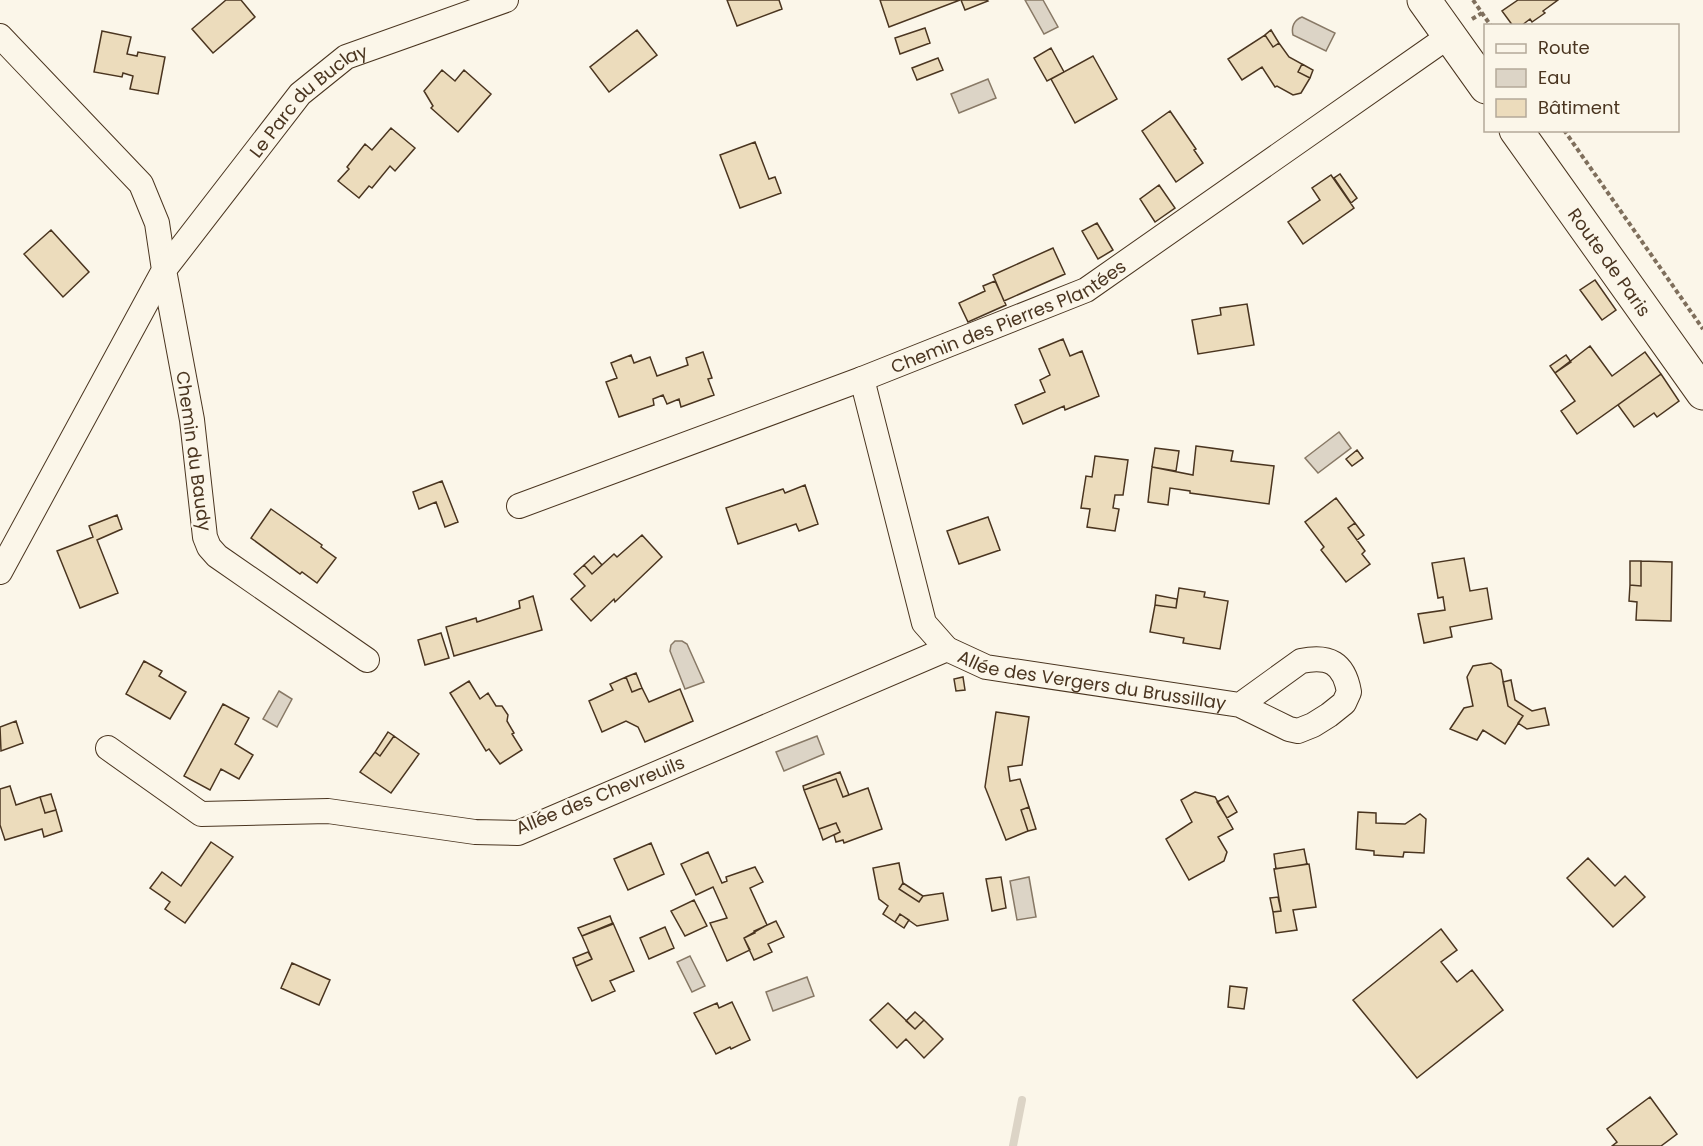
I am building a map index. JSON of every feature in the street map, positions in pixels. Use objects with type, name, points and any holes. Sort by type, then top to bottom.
[{"type":"main road","points":[[1424,0],[1484,86]]},
{"type":"main road","name":"Route de Paris","points":[[1517,132],[1703,393]]},
{"type":"street","name":"Le Parc du Buclay","points":[[164,270],[300,94],[346,57],[506,0]]},
{"type":"street","name":"Chemin du Baudy","points":[[0,36],[141,184],[157,223],[192,420],[205,537],[209,547],[217,556],[367,660]]},
{"type":"street","name":"Chemin des Pierres Plantées","points":[[519,506],[862,379],[1086,290],[1449,36]]},
{"type":"street","points":[[0,572],[164,270]]},
{"type":"street","name":"Allée des Vergers du Brussillay","points":[[862,379],[924,622],[947,649],[986,667],[1240,705]]},
{"type":"street","name":"Allée des Chevreuils","points":[[108,748],[201,814],[328,811],[475,832],[518,833],[947,649]]},
{"type":"path","points":[[1473,0],[1490,24]]},
{"type":"path","name":"Route de Paris","points":[[1565,132],[1703,329]]},
{"type":"water","points":[[1025,0],[1043,0],[1058,27],[1044,34]]},
{"type":"water","points":[[1302,17],[1335,33],[1326,51],[1293,35],[1294,24]]},
{"type":"water","points":[[988,79],[996,98],[959,113],[951,94]]},
{"type":"water","points":[[1339,432],[1351,448],[1318,473],[1305,458]]},
{"type":"water","points":[[675,641],[687,644],[704,682],[685,689],[670,651]]},
{"type":"water","points":[[279,691],[292,699],[277,727],[263,719]]},
{"type":"water","points":[[817,736],[824,754],[784,771],[776,752]]},
{"type":"water","points":[[1029,877],[1036,917],[1017,920],[1010,881]]},
{"type":"water","points":[[690,956],[705,986],[692,992],[677,962]]},
{"type":"water","points":[[807,977],[814,996],[773,1011],[766,992]]},
{"type":"building","points":[[226,0],[241,0],[255,17],[213,53],[192,29]]},
{"type":"building","points":[[727,0],[779,0],[782,9],[737,26]]},
{"type":"building","points":[[880,0],[960,0],[889,27]]},
{"type":"building","points":[[961,0],[987,0],[988,1],[965,10]]},
{"type":"building","points":[[1518,0],[1558,0],[1543,11],[1545,13],[1532,22],[1530,19],[1524,24],[1512,24],[1502,11]]},
{"type":"building","points":[[925,28],[930,43],[900,54],[895,38]]},
{"type":"building","points":[[637,30],[657,55],[609,92],[590,67]]},
{"type":"building","points":[[1271,30],[1279,43],[1273,47],[1265,35]]},
{"type":"building","points":[[102,31],[131,37],[127,54],[137,56],[138,52],[165,57],[158,94],[130,89],[133,76],[123,73],[122,77],[94,72]]},
{"type":"building","points":[[1265,35],[1273,47],[1279,43],[1289,57],[1302,64],[1298,72],[1310,78],[1301,93],[1293,95],[1275,87],[1262,67],[1242,80],[1228,59]]},
{"type":"building","points":[[1051,48],[1064,72],[1047,81],[1034,58]]},
{"type":"building","points":[[1093,56],[1117,99],[1075,123],[1051,79]]},
{"type":"building","points":[[938,58],[943,70],[917,80],[912,68]]},
{"type":"building","points":[[1302,64],[1313,70],[1310,78],[1298,72]]},
{"type":"building","points":[[442,70],[455,81],[464,70],[491,94],[458,132],[431,108],[433,106],[424,91]]},
{"type":"building","points":[[1170,111],[1203,163],[1176,182],[1142,131]]},
{"type":"building","points":[[391,128],[415,148],[395,171],[390,166],[372,188],[369,186],[359,198],[338,181],[349,169],[347,167],[365,144],[372,150]]},
{"type":"building","points":[[755,142],[769,179],[775,177],[781,193],[740,208],[720,155]]},
{"type":"building","points":[[1340,174],[1357,198],[1351,203],[1334,178]]},
{"type":"building","points":[[1331,175],[1354,208],[1303,244],[1288,222],[1320,200],[1312,188]]},
{"type":"building","points":[[1159,185],[1175,208],[1155,222],[1140,199]]},
{"type":"building","points":[[1097,223],[1113,250],[1098,259],[1082,231]]},
{"type":"building","points":[[51,230],[89,272],[63,297],[24,254]]},
{"type":"building","points":[[1053,248],[1065,274],[1004,301],[993,275]]},
{"type":"building","points":[[1595,280],[1616,310],[1602,320],[1580,290]]},
{"type":"building","points":[[995,281],[1006,305],[968,322],[959,303],[985,291],[983,286]]},
{"type":"building","points":[[1247,304],[1254,345],[1198,354],[1192,320],[1221,315],[1220,308]]},
{"type":"building","points":[[1063,339],[1070,356],[1082,351],[1099,396],[1065,410],[1064,406],[1023,424],[1015,405],[1045,392],[1040,380],[1050,375],[1039,349]]},
{"type":"building","points":[[1590,346],[1612,376],[1645,352],[1661,374],[1577,434],[1561,411],[1575,401],[1555,373]]},
{"type":"building","points":[[703,352],[712,378],[708,379],[714,395],[681,407],[679,399],[667,404],[663,395],[653,399],[654,405],[619,417],[606,382],[617,378],[611,363],[631,355],[634,363],[650,357],[657,376],[688,365],[686,358]]},
{"type":"building","points":[[1566,355],[1571,362],[1555,373],[1550,366]]},
{"type":"building","points":[[1661,374],[1679,401],[1657,417],[1654,413],[1634,427],[1618,405]]},
{"type":"building","points":[[1196,446],[1233,451],[1231,461],[1274,466],[1269,504],[1170,488],[1168,505],[1148,502],[1152,467],[1193,475]]},
{"type":"building","points":[[1155,448],[1179,451],[1176,471],[1152,467]]},
{"type":"building","points":[[1357,450],[1363,458],[1352,466],[1346,459]]},
{"type":"building","points":[[1095,456],[1128,460],[1123,495],[1115,495],[1113,508],[1119,509],[1115,531],[1087,527],[1090,509],[1081,508],[1086,476],[1092,477]]},
{"type":"building","points":[[442,481],[458,522],[445,527],[436,502],[419,509],[413,492]]},
{"type":"building","points":[[805,485],[818,524],[799,531],[796,524],[738,544],[726,508],[783,489],[785,493]]},
{"type":"building","points":[[1336,498],[1355,523],[1348,528],[1365,551],[1362,554],[1370,564],[1346,582],[1321,550],[1324,547],[1305,522]]},
{"type":"building","points":[[271,509],[322,545],[321,547],[336,558],[317,583],[302,572],[300,574],[251,538]]},
{"type":"building","points":[[117,515],[122,529],[97,540],[118,593],[80,608],[57,551],[93,537],[89,526]]},
{"type":"building","points":[[988,517],[1000,550],[959,564],[947,531]]},
{"type":"building","points":[[1355,523],[1364,535],[1357,540],[1348,528]]},
{"type":"building","points":[[642,535],[662,557],[615,602],[614,599],[591,621],[571,599],[585,586],[574,574],[584,565],[592,574],[614,554],[617,557]]},
{"type":"building","points":[[594,556],[602,565],[592,574],[584,565]]},
{"type":"building","points":[[1464,558],[1470,591],[1487,588],[1492,619],[1450,627],[1452,637],[1424,643],[1418,614],[1445,610],[1443,597],[1438,598],[1432,563]]},
{"type":"building","points":[[1630,561],[1641,561],[1641,586],[1630,585]]},
{"type":"building","points":[[1641,561],[1672,562],[1671,621],[1636,620],[1637,602],[1629,601],[1630,585],[1641,586]]},
{"type":"building","points":[[1179,588],[1205,592],[1204,597],[1228,601],[1220,649],[1183,643],[1184,638],[1150,632],[1155,605],[1176,608]]},
{"type":"building","points":[[1156,595],[1177,599],[1176,608],[1155,605]]},
{"type":"building","points":[[533,596],[542,630],[454,656],[446,627],[476,618],[477,622],[520,608],[519,601]]},
{"type":"building","points":[[441,633],[449,658],[425,665],[418,640]]},
{"type":"building","points":[[144,661],[162,671],[159,676],[186,692],[170,719],[126,694]]},
{"type":"building","points":[[1491,663],[1501,670],[1508,706],[1523,716],[1505,744],[1483,730],[1477,740],[1450,729],[1464,708],[1473,706],[1467,677],[1473,666]]},
{"type":"building","points":[[636,673],[642,688],[632,692],[626,677]]},
{"type":"building","points":[[626,677],[632,692],[642,688],[649,702],[680,689],[693,721],[645,742],[638,727],[626,721],[602,732],[589,701],[613,690],[610,684]]},
{"type":"building","points":[[963,677],[965,690],[956,691],[954,679]]},
{"type":"building","points":[[1511,680],[1515,700],[1532,711],[1545,708],[1549,725],[1527,729],[1518,723],[1523,716],[1508,706],[1503,682]]},
{"type":"building","points":[[469,681],[480,699],[488,693],[496,706],[502,706],[508,715],[507,721],[514,733],[512,734],[522,750],[500,764],[489,749],[486,751],[450,693]]},
{"type":"building","points":[[223,704],[249,718],[235,744],[253,755],[239,779],[221,769],[210,790],[184,776]]},
{"type":"building","points":[[996,712],[1029,717],[1022,765],[1008,767],[1010,781],[1020,779],[1029,807],[1021,810],[1028,831],[1006,840],[985,787]]},
{"type":"building","points":[[16,721],[23,743],[1,751],[0,727]]},
{"type":"building","points":[[388,732],[394,736],[380,756],[375,752]]},
{"type":"building","points":[[394,736],[419,754],[391,793],[360,772],[375,752],[380,756]]},
{"type":"building","points":[[840,772],[849,795],[843,797],[836,779],[804,790],[803,786]]},
{"type":"building","points":[[836,779],[843,797],[868,788],[882,829],[844,843],[843,840],[836,842],[834,835],[840,832],[836,823],[819,829],[804,790]]},
{"type":"building","points":[[10,786],[16,805],[40,797],[45,813],[56,810],[62,831],[44,837],[42,829],[5,840],[0,825],[0,789]]},
{"type":"building","points":[[1195,792],[1215,797],[1233,829],[1218,837],[1227,852],[1224,861],[1189,880],[1166,839],[1192,822],[1181,800]]},
{"type":"building","points":[[51,794],[56,810],[45,813],[40,797]]},
{"type":"building","points":[[1228,796],[1237,812],[1227,818],[1217,802]]},
{"type":"building","points":[[1029,807],[1036,829],[1028,831],[1021,810]]},
{"type":"building","points":[[1358,812],[1376,813],[1376,823],[1405,824],[1420,814],[1426,819],[1424,853],[1404,852],[1403,857],[1374,855],[1374,851],[1356,849]]},
{"type":"building","points":[[836,823],[840,832],[823,840],[819,829]]},
{"type":"building","points":[[211,842],[233,857],[185,923],[165,909],[170,902],[150,888],[162,872],[181,886]]},
{"type":"building","points":[[651,843],[664,874],[628,890],[614,859]]},
{"type":"building","points":[[1304,849],[1307,864],[1276,869],[1274,854]]},
{"type":"building","points":[[708,852],[722,883],[727,881],[726,877],[755,867],[763,882],[750,888],[767,925],[744,938],[750,950],[727,961],[710,923],[727,918],[713,887],[696,895],[681,864]]},
{"type":"building","points":[[1588,858],[1615,886],[1625,876],[1645,897],[1613,927],[1567,878]]},
{"type":"building","points":[[899,863],[903,883],[899,889],[919,902],[923,896],[943,893],[948,920],[917,926],[900,914],[895,922],[883,914],[888,906],[879,899],[873,868]]},
{"type":"building","points":[[1309,864],[1316,907],[1293,910],[1297,930],[1276,933],[1273,912],[1281,911],[1274,869]]},
{"type":"building","points":[[1001,877],[1006,908],[992,911],[986,879]]},
{"type":"building","points":[[903,883],[923,896],[919,902],[899,889]]},
{"type":"building","points":[[1278,897],[1281,911],[1273,912],[1270,898]]},
{"type":"building","points":[[694,900],[707,926],[685,936],[671,911]]},
{"type":"building","points":[[900,914],[909,920],[904,928],[895,922]]},
{"type":"building","points":[[610,916],[613,924],[582,936],[578,928]]},
{"type":"building","points":[[776,921],[784,937],[768,944],[772,952],[754,960],[744,938]]},
{"type":"building","points":[[613,923],[634,971],[610,981],[615,991],[592,1001],[576,966],[592,959],[582,936]]},
{"type":"building","points":[[665,927],[674,948],[649,959],[640,938]]},
{"type":"building","points":[[1441,929],[1457,950],[1441,962],[1457,982],[1472,970],[1503,1010],[1417,1078],[1353,1000]]},
{"type":"building","points":[[588,952],[592,959],[576,966],[573,958]]},
{"type":"building","points":[[292,963],[330,980],[319,1005],[281,988]]},
{"type":"building","points":[[1230,986],[1247,988],[1244,1009],[1228,1007]]},
{"type":"building","points":[[732,1002],[750,1040],[716,1054],[694,1013],[717,1003],[719,1008]]},
{"type":"building","points":[[888,1003],[915,1029],[924,1020],[943,1039],[924,1058],[906,1039],[897,1048],[870,1020]]},
{"type":"building","points":[[915,1012],[924,1020],[915,1029],[906,1021]]},
{"type":"building","points":[[1650,1097],[1677,1134],[1661,1146],[1612,1146],[1617,1142],[1607,1129]]},
{"type":"waterway","points":[[1013,1146],[1022,1100]]}]
